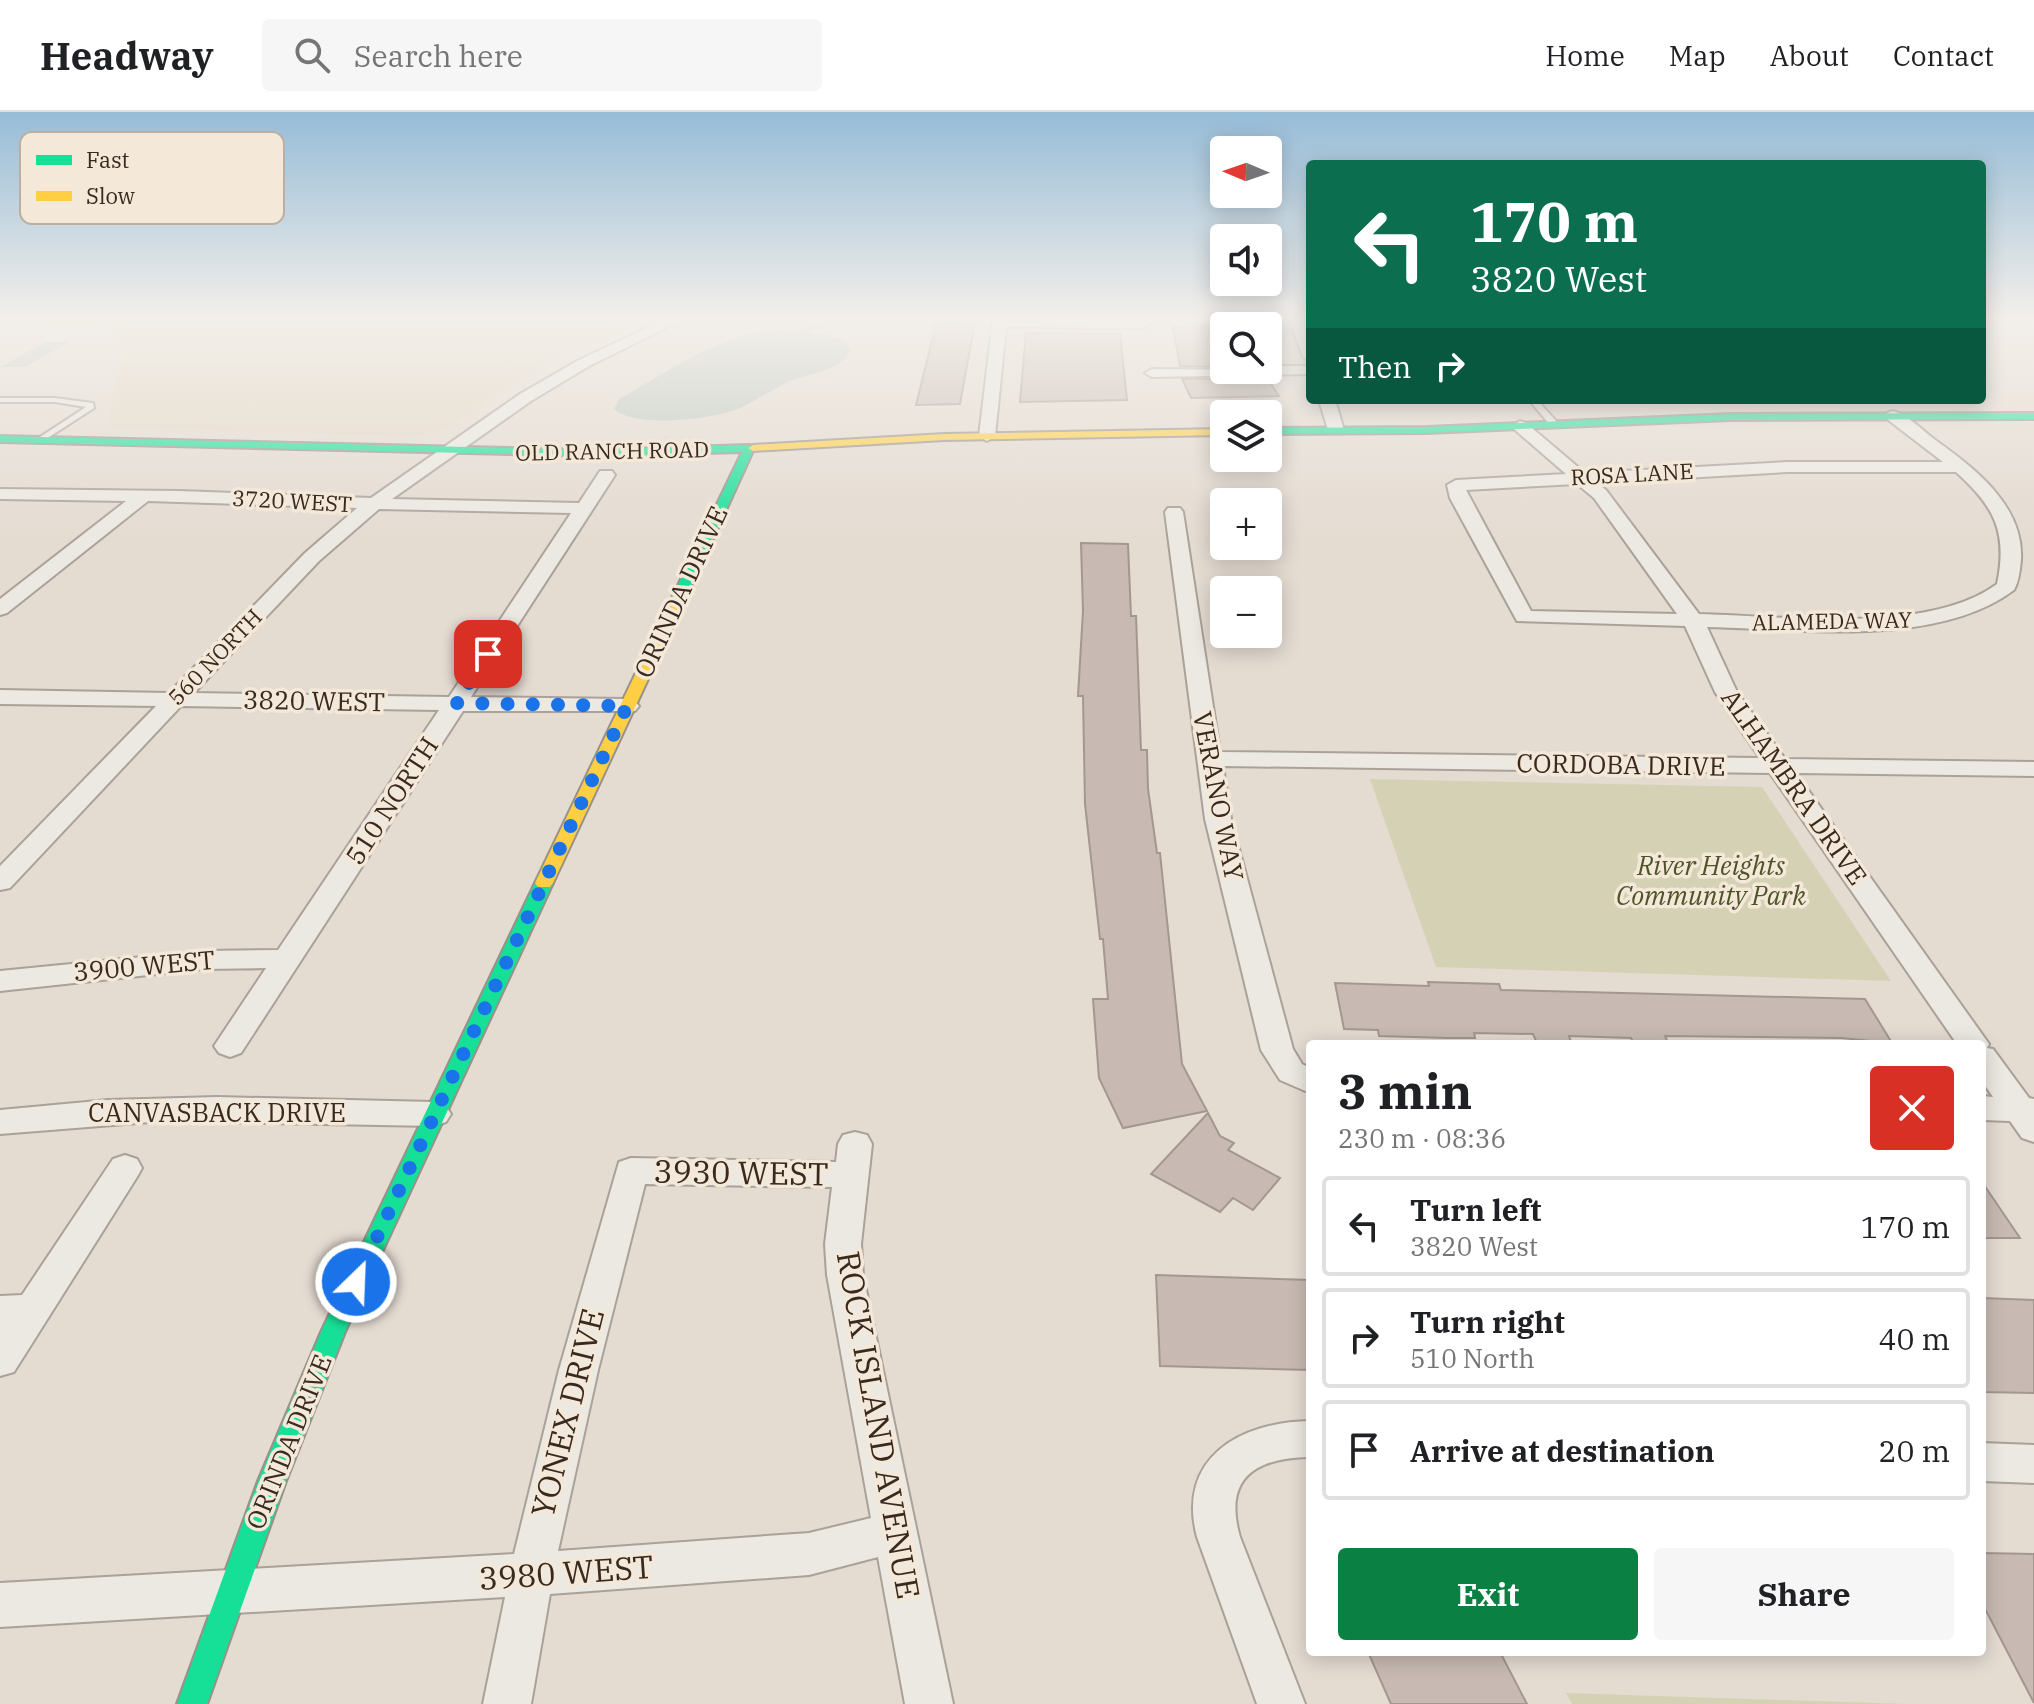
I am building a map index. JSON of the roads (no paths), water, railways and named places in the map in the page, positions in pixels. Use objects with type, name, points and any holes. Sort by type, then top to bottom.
[{"type":"street","name":"560 NORTH","points":[[0,882],[312,557],[373,504],[532,393]]},
{"type":"street","points":[[987,436],[992,393]]},
{"type":"street","points":[[1328,404],[1336,430]]},
{"type":"street","name":"ALAMEDA WAY","points":[[1524,617],[1694,622],[1908,622],[1964,611],[1994,597],[2007,586],[2011,541],[2004,519],[1991,497],[1893,416]]},
{"type":"street","points":[[1282,431],[1427,430],[1731,417],[2034,416]]},
{"type":"street","name":"ALHAMBRA DRIVE","points":[[1520,426],[1606,501],[1694,622],[1726,692],[1970,1040]]},
{"type":"street","name":"OLD RANCH ROAD","points":[[0,439],[284,443],[590,453],[987,436],[1210,432]]},
{"type":"street","name":"ORINDA DRIVE","points":[[192,1704],[232,1590],[333,1332],[749,448]]},
{"type":"street","name":"ROSA LANE","points":[[1524,617],[1465,510],[1456,485],[1787,467],[1957,467]]},
{"type":"street","name":"510 NORTH","points":[[230,1046],[606,475]]},
{"type":"street","name":"3720 WEST","points":[[0,494],[585,508]]},
{"type":"street","points":[[0,609],[143,496]]},
{"type":"street","name":"VERANO WAY","points":[[1174,512],[1218,819],[1268,1023],[1277,1050],[1301,1077]]},
{"type":"street","name":"3820 WEST","points":[[0,697],[627,706]]},
{"type":"street","name":"CORDOBA DRIVE","points":[[1207,759],[2034,769]]},
{"type":"street","name":"3900 WEST","points":[[0,981],[204,960],[288,959]]},
{"type":"street","points":[[1986,1062],[2029,1117]]},
{"type":"street","name":"CANVASBACK DRIVE","points":[[0,1122],[117,1109],[192,1107],[434,1114]]},
{"type":"street","points":[[1986,1109],[2029,1117]]},
{"type":"street","name":"3930 WEST","points":[[631,1171],[853,1160]]},
{"type":"street","name":"ROCK ISLAND AVENUE","points":[[853,1160],[843,1244],[845,1275],[929,1704]]},
{"type":"street","points":[[0,1360],[16,1311],[125,1168]]},
{"type":"street","name":"YONEX DRIVE","points":[[507,1704],[529,1576],[560,1436],[631,1171]]},
{"type":"street","points":[[1281,1704],[1220,1541],[1213,1508],[1215,1489],[1225,1470],[1261,1444],[1306,1439]]},
{"type":"street","points":[[1986,1462],[2034,1464]]},
{"type":"street","name":"3980 WEST","points":[[0,1605],[529,1576],[809,1554],[897,1532]]},
{"type":"lane","points":[[0,400],[55,400],[90,405],[90,408],[43,439]]},
{"type":"lane","points":[[1536,404],[1554,424]]},
{"type":"park label","name":"River Heights Community Park","points":[[1711,881]]}]
